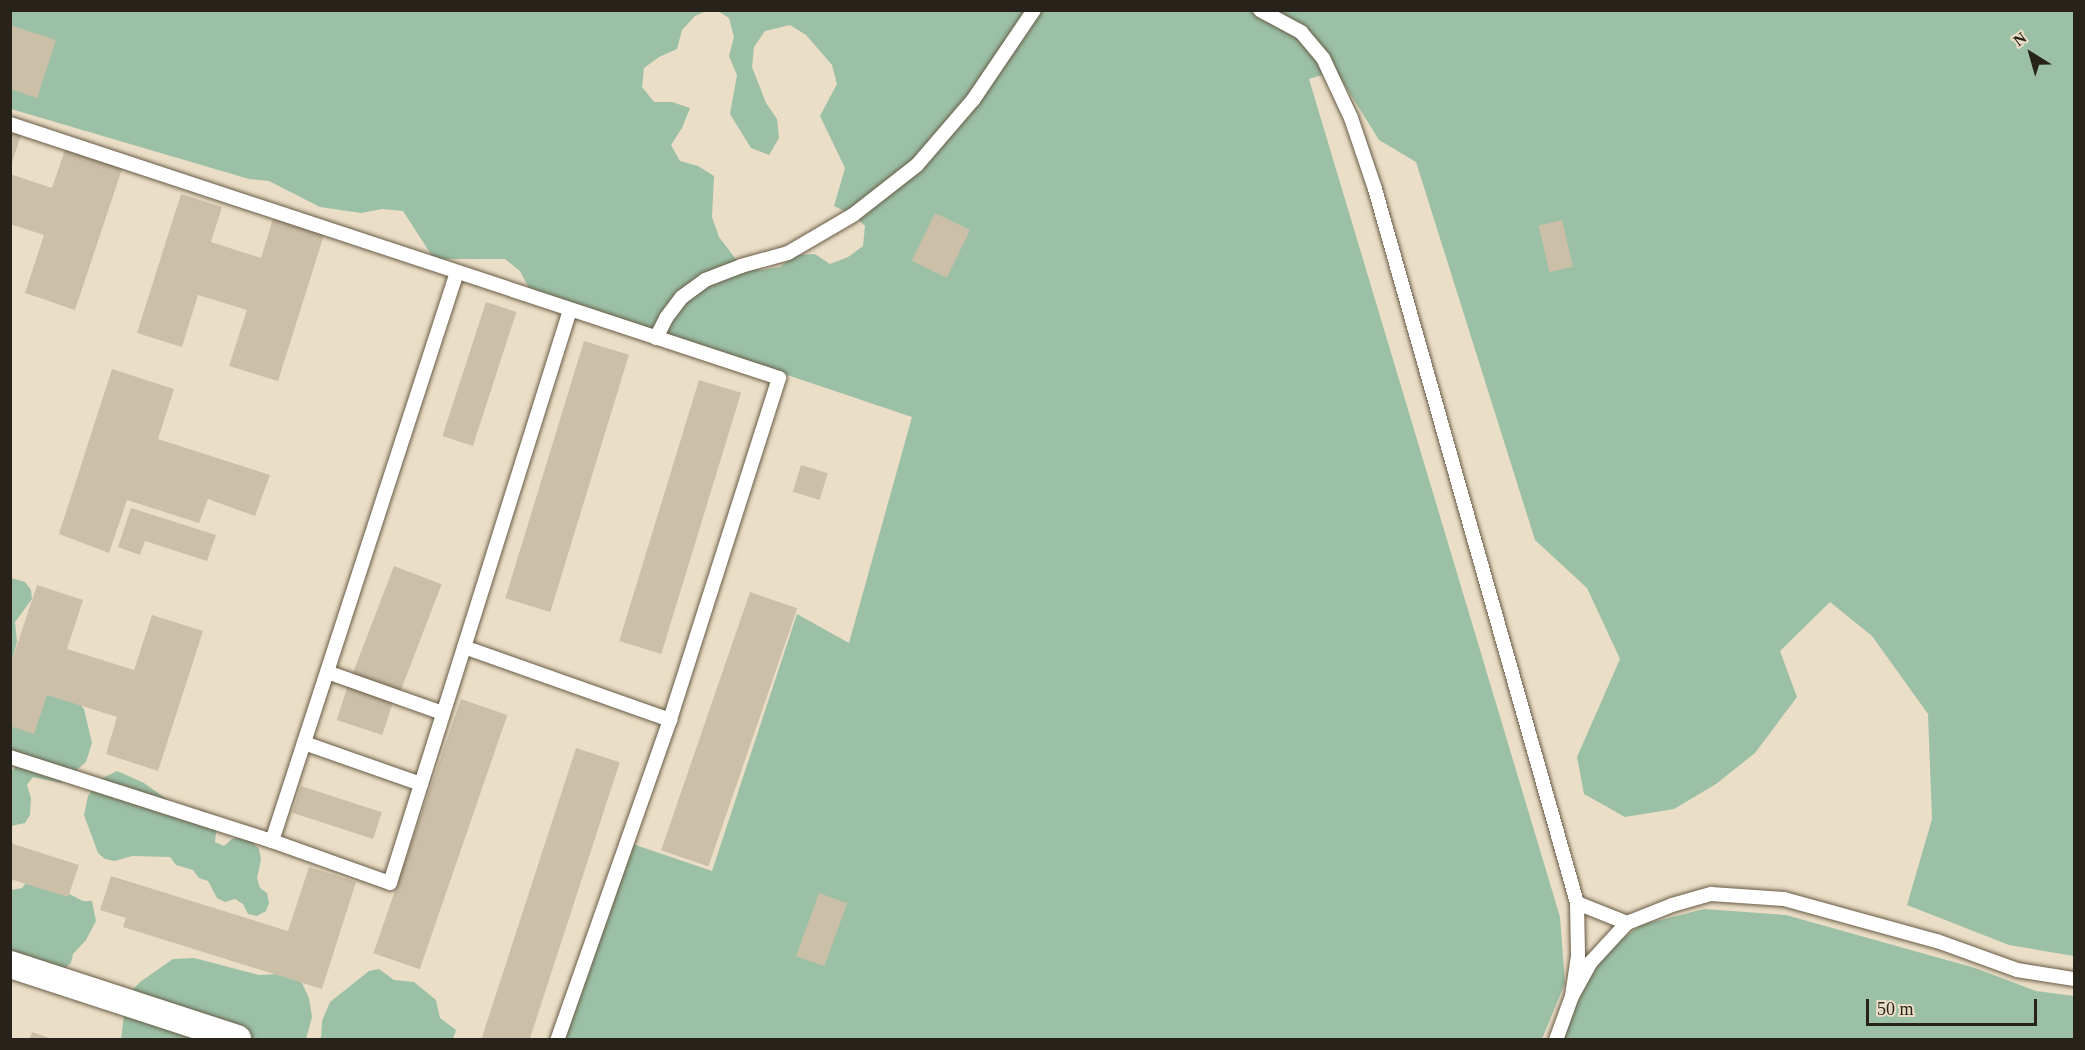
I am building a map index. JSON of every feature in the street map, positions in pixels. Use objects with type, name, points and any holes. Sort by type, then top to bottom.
[{"type":"street","points":[[10,963],[237,1038]]},
{"type":"lane","points":[[656,338],[666,318],[682,297],[705,280],[741,266],[789,254],[853,214],[917,165],[973,100],[1034,10]]},
{"type":"lane","points":[[1260,10],[1301,32],[1323,58],[1352,118],[1378,200],[1577,903],[1578,956],[1572,996]]},
{"type":"lane","points":[[10,124],[779,378],[670,720],[557,1040]]},
{"type":"lane","points":[[272,841],[457,272]]},
{"type":"lane","points":[[10,757],[272,841],[390,884],[570,309]]},
{"type":"lane","points":[[464,647],[670,720]]},
{"type":"lane","points":[[327,672],[443,713]]},
{"type":"lane","points":[[304,743],[421,784]]},
{"type":"lane","points":[[1556,1040],[1572,996],[1591,962],[1627,923],[1672,905],[1711,894],[1784,899],[1936,941],[2017,970],[2074,979]]},
{"type":"lane","points":[[1577,903],[1627,923]]},
{"type":"green space","points":[[10,11],[706,11],[695,16],[682,30],[677,49],[659,57],[644,68],[642,87],[654,102],[672,102],[690,108],[682,128],[671,145],[680,161],[698,166],[714,176],[712,217],[719,237],[741,266],[761,270],[780,267],[796,255],[815,254],[830,264],[848,257],[863,246],[865,226],[853,215],[834,206],[845,168],[820,116],[837,84],[832,65],[806,35],[790,25],[765,31],[754,47],[752,67],[766,103],[777,119],[779,138],[769,155],[751,148],[730,114],[737,75],[729,56],[734,37],[729,18],[718,11],[2074,11],[2074,956],[2009,945],[1907,905],[1932,819],[1928,714],[1872,636],[1830,602],[1780,651],[1797,697],[1755,753],[1716,784],[1674,809],[1625,817],[1584,794],[1577,757],[1620,659],[1587,588],[1535,540],[1416,162],[1379,140],[1336,71],[1309,79],[1560,917],[1565,983],[1542,1039],[560,1039],[624,841],[712,871],[797,614],[849,643],[912,417],[529,288],[520,271],[505,259],[434,259],[403,211],[382,209],[361,213],[320,207],[269,181],[249,179],[11,109]]},
{"type":"green space","points":[[11,578],[25,582],[31,590],[32,599],[15,622],[17,642],[12,660],[14,669],[11,680]]},
{"type":"green space","points":[[60,694],[78,701],[84,709],[92,743],[86,762],[61,783],[33,777],[27,785],[31,798],[30,815],[25,823],[11,826],[11,772],[15,767],[11,751],[10,725],[44,696]]},
{"type":"green space","points":[[117,771],[144,783],[168,800],[174,809],[203,810],[212,815],[217,823],[215,842],[224,846],[232,839],[243,837],[251,841],[259,849],[261,859],[257,878],[260,888],[267,893],[269,903],[266,911],[257,916],[248,914],[243,904],[235,899],[225,902],[217,898],[208,881],[199,878],[193,870],[176,865],[170,857],[132,856],[115,861],[105,859],[98,853],[84,815],[88,796],[99,780]]},
{"type":"green space","points":[[38,878],[83,901],[92,901],[96,921],[86,940],[73,954],[71,963],[63,970],[11,971],[11,890],[22,888],[29,879]]},
{"type":"green space","points":[[1704,909],[1786,915],[1975,968],[2036,991],[2074,996],[2074,1039],[1561,1040],[1574,1008],[1602,954],[1641,925]]},
{"type":"green space","points":[[194,958],[259,975],[279,974],[301,981],[309,998],[312,1017],[306,1039],[121,1040],[126,997],[140,982],[173,959]]},
{"type":"green space","points":[[379,969],[394,980],[414,982],[436,1000],[440,1018],[456,1030],[453,1039],[321,1039],[322,1021],[330,1002],[369,971]]},
{"type":"building","points":[[10,25],[56,40],[37,98],[10,89]]},
{"type":"building","points":[[10,129],[22,132],[11,166],[10,166]]},
{"type":"building","points":[[66,147],[123,166],[75,310],[25,293],[44,235],[10,224],[10,174],[52,188]]},
{"type":"building","points":[[181,194],[222,207],[211,242],[261,258],[273,219],[324,235],[278,381],[229,366],[247,310],[198,295],[182,347],[137,333]]},
{"type":"building","points":[[935,213],[970,230],[947,278],[912,261]]},
{"type":"building","points":[[1562,220],[1573,267],[1549,272],[1539,225]]},
{"type":"building","points":[[486,302],[516,312],[473,446],[442,436]]},
{"type":"building","points":[[584,341],[629,355],[550,612],[505,598]]},
{"type":"building","points":[[112,369],[174,389],[158,439],[270,475],[255,516],[208,499],[199,523],[127,500],[109,553],[59,534]]},
{"type":"building","points":[[699,380],[741,393],[661,654],[619,641]]},
{"type":"building","points":[[801,465],[828,473],[820,500],[793,492]]},
{"type":"building","points":[[131,508],[216,535],[207,561],[145,541],[140,555],[118,547]]},
{"type":"building","points":[[394,566],[442,584],[400,693],[352,674]]},
{"type":"building","points":[[37,585],[83,600],[67,649],[134,670],[152,615],[203,631],[158,771],[106,754],[117,717],[47,695],[34,734],[10,726],[10,666]]},
{"type":"building","points":[[750,592],[797,608],[708,866],[661,850]]},
{"type":"building","points":[[349,682],[395,697],[382,735],[337,720]]},
{"type":"building","points":[[461,699],[507,715],[420,969],[373,953]]},
{"type":"building","points":[[576,748],[620,762],[529,1040],[481,1040]]},
{"type":"building","points":[[301,786],[382,812],[373,839],[292,813]]},
{"type":"building","points":[[10,843],[79,865],[68,897],[10,879]]},
{"type":"building","points":[[309,867],[356,882],[322,989],[123,927],[126,918],[100,910],[111,876],[288,931]]},
{"type":"building","points":[[819,893],[847,903],[824,966],[796,956]]},
{"type":"building","points":[[32,1032],[52,1039],[52,1040],[29,1040]]}]
